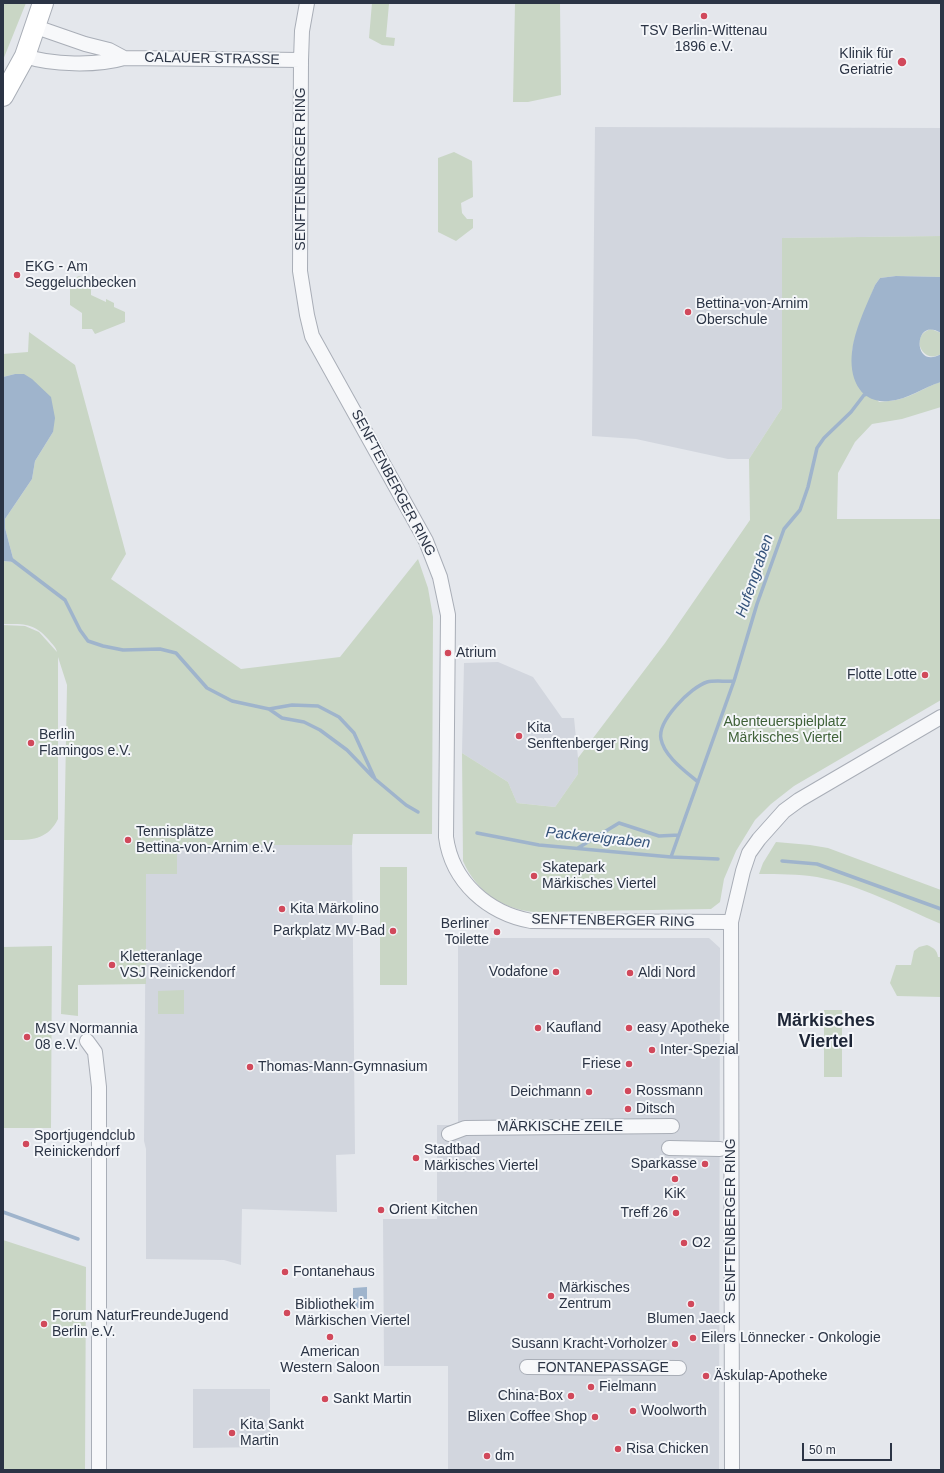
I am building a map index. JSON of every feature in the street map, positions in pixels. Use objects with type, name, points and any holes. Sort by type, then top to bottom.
[{"type":"street","points":[[3,96],[25,56],[43,3]]},
{"type":"street","name":"SENFTENBERGER RING","points":[[307,3],[302,31],[301,60],[300,271],[307,315],[312,336],[426,541],[440,577],[448,627],[446,837],[448,852],[458,874],[473,892],[492,906],[511,916],[531,921],[731,922]]},
{"type":"street","name":"CALAUER STRASSE","points":[[36,27],[85,44],[109,50],[124,58]]},
{"type":"street","name":"CALAUER STRASSE","points":[[25,56],[42,61],[108,63],[124,58],[301,60]]},
{"type":"street","name":"SENFTENBERGER RING","points":[[732,1470],[731,922],[741,877],[750,853],[759,839],[784,811],[799,800],[941,716]]},
{"type":"street","points":[[87,1041],[95,1052],[99,1087],[99,1470]]},
{"type":"street","name":"MÄRKISCHE ZEILE","points":[[449,1134],[465,1128],[672,1126]]},
{"type":"street","points":[[669,1148],[720,1149]]},
{"type":"street","name":"FONTANEPASSAGE","points":[[528,1367],[679,1368]]},
{"type":"shaded area","name":"Bettina-von-Arnim Oberschule","points":[[595,127],[941,128],[941,236],[782,238],[782,408],[749,459],[728,459],[636,439],[592,436]]},
{"type":"shaded area","name":"Kita Senftenberger Ring","points":[[498,662],[533,677],[562,718],[574,718],[578,774],[555,807],[517,803],[508,782],[462,753],[464,663]]},
{"type":"shaded area","name":"Thomas-Mann-Gymnasium","points":[[177,845],[352,845],[355,1154],[336,1155],[337,1212],[242,1209],[241,1265],[224,1260],[146,1259],[146,1149],[144,1141],[146,873],[176,874]]},
{"type":"shaded area","name":"Märkisches Zentrum","points":[[458,938],[709,938],[720,948],[719,1470],[448,1470],[448,1366],[384,1366],[383,1219],[437,1219],[437,1125],[458,1125]]},
{"type":"shaded area","name":"Kita Sankt Martin","points":[[193,1389],[270,1389],[270,1447],[193,1448]]},
{"type":"green space","points":[[3,3],[26,3],[3,60]]},
{"type":"green space","points":[[372,3],[392,3],[389,4],[386,37],[395,38],[394,46],[382,45],[369,38]]},
{"type":"green space","points":[[515,3],[560,3],[561,95],[528,102],[513,102]]},
{"type":"green space","points":[[454,152],[472,161],[473,197],[461,203],[462,213],[467,219],[473,219],[473,228],[456,241],[438,232],[438,158]]},
{"type":"green space","name":"Abenteuerspielplatz Märkisches Viertel","points":[[941,236],[941,277],[896,276],[880,278],[875,285],[855,338],[852,351],[852,368],[879,402],[906,397],[941,382],[941,407],[902,419],[872,424],[855,442],[838,473],[837,519],[941,519],[941,700],[794,786],[771,804],[755,820],[736,851],[724,879],[720,902],[711,909],[534,912],[511,907],[491,897],[468,872],[463,861],[462,753],[508,782],[517,803],[555,807],[578,774],[578,758],[665,643],[750,520],[749,459],[782,408],[782,238]]},
{"type":"green space","points":[[79,276],[91,282],[91,295],[106,302],[106,299],[114,303],[114,307],[125,312],[125,322],[95,334],[92,329],[82,329],[82,313],[70,305],[70,280]]},
{"type":"green space","points":[[931,329],[941,333],[941,354],[928,356],[924,353],[919,342],[924,332]]},
{"type":"green space","points":[[29,332],[75,365],[126,554],[111,579],[241,669],[340,657],[418,559],[428,588],[433,617],[432,834],[353,834],[352,845],[177,845],[177,874],[146,874],[146,984],[78,985],[78,1016],[61,1014],[67,685],[58,657],[58,819],[48,832],[41,836],[27,840],[3,840],[3,625],[25,626],[39,632],[57,652],[55,647],[48,639],[33,627],[23,625],[3,624],[3,561],[14,562],[5,528],[5,519],[32,479],[35,461],[53,432],[15,374],[3,377],[3,354],[28,352]]},
{"type":"green space","points":[[776,842],[828,848],[941,890],[941,924],[849,885],[803,875],[759,874],[763,863]]},
{"type":"green space","points":[[380,867],[407,867],[407,985],[380,985]]},
{"type":"green space","points":[[927,945],[935,950],[938,957],[941,957],[941,997],[897,996],[890,983],[896,965],[911,965],[914,951],[919,947]]},
{"type":"green space","name":"MSV Normannia 08 e.V.","points":[[52,946],[51,1128],[3,1128],[3,947]]},
{"type":"green space","points":[[184,990],[184,1014],[158,1014],[158,991]]},
{"type":"green space","points":[[824,1010],[842,1010],[842,1077],[824,1077]]},
{"type":"green space","name":"Forum NaturFreundeJugend Berlin e.V.","points":[[3,1240],[86,1267],[85,1470],[3,1470]]},
{"type":"water","points":[[896,276],[941,277],[941,333],[932,329],[925,331],[921,336],[920,343],[921,350],[925,355],[932,357],[941,354],[941,382],[903,398],[889,401],[879,401],[870,398],[863,393],[854,379],[851,361],[853,344],[858,327],[875,285],[880,278]]},
{"type":"water","points":[[15,374],[24,374],[32,379],[51,397],[55,418],[53,432],[35,461],[32,479],[5,519],[5,528],[14,562],[3,561],[3,377]]},
{"type":"water","points":[[367,1287],[367,1308],[353,1308],[353,1288]]},
{"type":"waterway","name":"Hufengraben","points":[[671,857],[734,681],[757,604],[784,529],[800,510],[808,487],[817,448],[824,438],[851,412],[864,395],[867,394]]},
{"type":"waterway","name":"Packereigraben","points":[[11,559],[65,600],[80,630],[88,641],[123,650],[160,649],[176,653],[207,688],[232,701],[269,709],[292,705],[318,706],[339,717],[354,733],[375,779],[406,805],[418,812]]},
{"type":"waterway","points":[[698,782],[681,768],[666,751],[661,739],[661,732],[664,723],[684,697],[700,685],[713,681],[734,681]]},
{"type":"waterway","name":"Packereigraben","points":[[269,709],[282,718],[304,722],[320,730],[347,750],[373,777]]},
{"type":"waterway","points":[[578,848],[619,823],[659,836],[679,835]]},
{"type":"waterway","name":"Packereigraben","points":[[477,833],[539,845],[671,857],[718,859]]},
{"type":"waterway","name":"Packereigraben","points":[[782,861],[817,864],[941,909]]},
{"type":"waterway","points":[[3,1212],[78,1239]]},
{"type":"place","name":"TSV Berlin-Wittenau 1896 e.V.","points":[[704,16]]},
{"type":"place","name":"Klinik für Geriatrie","points":[[902,62]]},
{"type":"place","name":"EKG - Am Seggeluchbecken","points":[[17,275]]},
{"type":"place","name":"Bettina-von-Arnim Oberschule","points":[[688,312]]},
{"type":"place","name":"Atrium","points":[[448,653]]},
{"type":"place","name":"Flotte Lotte","points":[[925,675]]},
{"type":"place","name":"Kita Senftenberger Ring","points":[[519,736]]},
{"type":"place","name":"Berlin Flamingos e.V.","points":[[31,743]]},
{"type":"place","name":"Tennisplätze Bettina-von-Arnim e.V.","points":[[128,840]]},
{"type":"place","name":"Skatepark Märkisches Viertel","points":[[534,876]]},
{"type":"place","name":"Kita Märkolino","points":[[282,909]]},
{"type":"place","name":"Parkplatz MV-Bad","points":[[393,931]]},
{"type":"place","name":"Berliner Toilette","points":[[497,932]]},
{"type":"place","name":"Kletteranlage VSJ Reinickendorf","points":[[112,965]]},
{"type":"place","name":"Vodafone","points":[[556,972]]},
{"type":"place","name":"Aldi Nord","points":[[630,973]]},
{"type":"place","name":"Kaufland","points":[[538,1028]]},
{"type":"place","name":"easy Apotheke","points":[[629,1028]]},
{"type":"place","name":"MSV Normannia 08 e.V.","points":[[27,1037]]},
{"type":"place","name":"Inter-Spezial","points":[[652,1050]]},
{"type":"place","name":"Friese","points":[[629,1064]]},
{"type":"place","name":"Thomas-Mann-Gymnasium","points":[[250,1067]]},
{"type":"place","name":"Rossmann","points":[[628,1091]]},
{"type":"place","name":"Deichmann","points":[[589,1092]]},
{"type":"place","name":"Ditsch","points":[[628,1109]]},
{"type":"place","name":"Sportjugendclub Reinickendorf","points":[[26,1144]]},
{"type":"place","name":"Stadtbad Märkisches Viertel","points":[[416,1158]]},
{"type":"place","name":"Sparkasse","points":[[705,1164]]},
{"type":"place","name":"KiK","points":[[675,1179]]},
{"type":"place","name":"Orient Kitchen","points":[[381,1210]]},
{"type":"place","name":"Treff 26","points":[[676,1213]]},
{"type":"place","name":"O2","points":[[684,1243]]},
{"type":"place","name":"Fontanehaus","points":[[285,1272]]},
{"type":"place","name":"Märkisches Zentrum","points":[[551,1296]]},
{"type":"place","name":"Blumen Jaeck","points":[[691,1304]]},
{"type":"place","name":"Bibliothek im Märkischen Viertel","points":[[287,1313]]},
{"type":"place","name":"Forum NaturFreundeJugend Berlin e.V.","points":[[44,1324]]},
{"type":"place","name":"American Western Saloon","points":[[330,1337]]},
{"type":"place","name":"Eilers Lönnecker - Onkologie","points":[[693,1338]]},
{"type":"place","name":"Susann Kracht-Vorholzer","points":[[675,1344]]},
{"type":"place","name":"Äskulap-Apotheke","points":[[706,1376]]},
{"type":"place","name":"Fielmann","points":[[591,1387]]},
{"type":"place","name":"China-Box","points":[[571,1396]]},
{"type":"place","name":"Sankt Martin","points":[[325,1399]]},
{"type":"place","name":"Woolworth","points":[[633,1411]]},
{"type":"place","name":"Blixen Coffee Shop","points":[[595,1417]]},
{"type":"place","name":"Kita Sankt Martin","points":[[232,1433]]},
{"type":"place","name":"Risa Chicken","points":[[618,1449]]},
{"type":"place","name":"dm","points":[[487,1456]]},
{"type":"district","name":"Märkisches Viertel","points":[[826,1031]]}]
